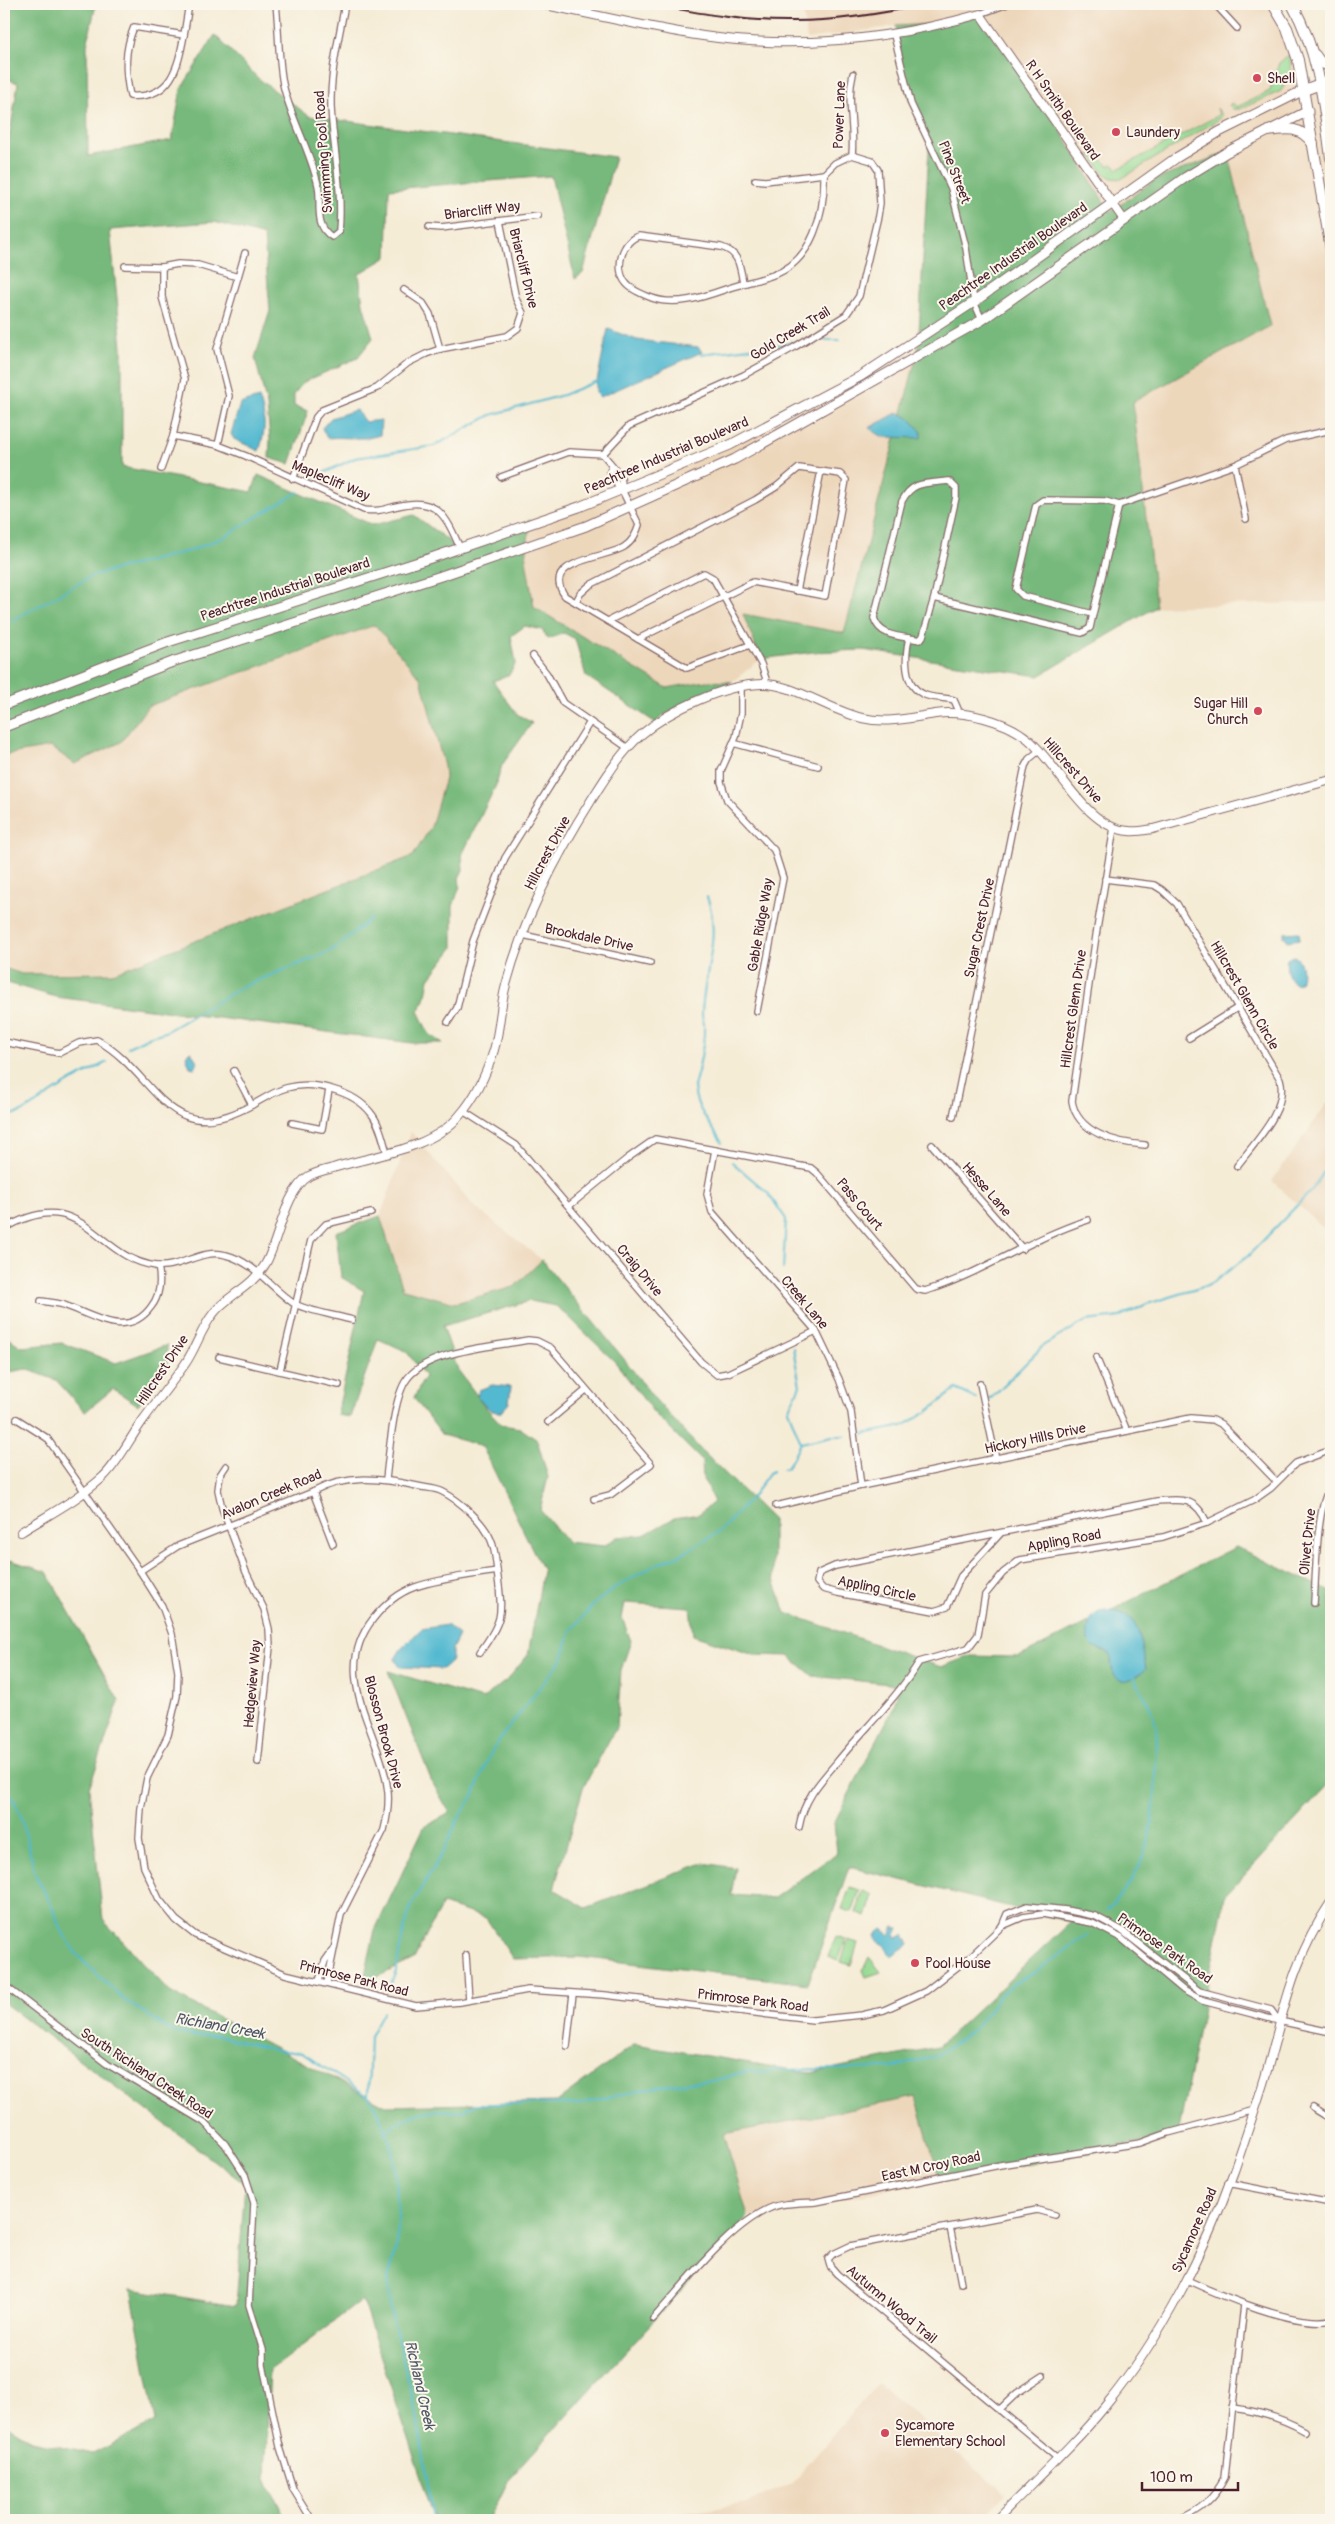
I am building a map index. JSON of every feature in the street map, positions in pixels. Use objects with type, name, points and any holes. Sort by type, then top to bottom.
[{"type":"highway","points":[[1273,4],[1287,28],[1304,90],[1331,249]]},
{"type":"highway","points":[[1292,4],[1303,23],[1313,53],[1320,84],[1328,103],[1331,158]]},
{"type":"highway","points":[[1313,53],[1320,62],[1331,67]]},
{"type":"highway","name":"Peachtree Industrial Boulevard","points":[[1304,90],[1331,80]]},
{"type":"highway","name":"Peachtree Industrial Boulevard","points":[[1308,111],[1328,103]]},
{"type":"highway","points":[[1268,131],[1291,128],[1308,136],[1314,146]]},
{"type":"main road","name":"Peachtree Industrial Boulevard","points":[[4,705],[168,642],[460,548],[622,489],[730,445],[855,380],[974,302],[1176,158],[1219,132],[1304,90]]},
{"type":"main road","name":"Peachtree Industrial Boulevard","points":[[4,727],[175,661],[441,576],[586,526],[735,459],[982,320],[1124,220],[1215,159],[1308,111]]},
{"type":"street","points":[[184,35],[134,27],[129,38],[125,75],[130,96],[151,96],[169,81],[178,65],[184,35],[189,4]]},
{"type":"street","name":"Swimming Pool Road","points":[[276,4],[283,84],[314,165],[320,192],[318,213],[325,232],[332,237],[339,230],[341,210],[331,108],[332,78],[345,4]]},
{"type":"street","points":[[540,4],[703,36],[798,44],[894,35],[935,27],[1007,4]]},
{"type":"street","points":[[1215,4],[1237,28]]},
{"type":"street","name":"R H Smith Boulevard","points":[[980,14],[1124,220]]},
{"type":"street","name":"Pine Street","points":[[894,35],[911,104],[950,188],[966,248],[974,302],[982,320]]},
{"type":"street","name":"Power Lane","points":[[824,174],[835,163],[852,155],[853,136],[849,95],[853,74]]},
{"type":"street","name":"Gold Creek Trail","points":[[603,454],[629,426],[744,375],[793,348],[846,315],[859,296],[873,243],[880,203],[878,170],[872,161],[852,155]]},
{"type":"street","points":[[743,283],[737,257],[732,252],[721,247],[640,236],[630,240],[624,249],[621,272],[625,283],[657,300],[692,299],[774,275],[789,267],[803,254],[812,242],[824,188],[824,174],[755,180]]},
{"type":"street","name":"Briarcliff Way","points":[[429,227],[441,228],[538,216]]},
{"type":"street","name":"Briarcliff Drive","points":[[293,478],[316,417],[322,410],[377,388],[408,363],[440,349],[507,336],[518,328],[522,321],[523,313],[516,299],[500,221]]},
{"type":"street","points":[[218,446],[229,396],[217,349],[245,253]]},
{"type":"street","points":[[124,266],[162,267],[178,264],[198,265],[238,277]]},
{"type":"street","points":[[161,469],[173,436],[185,379],[162,297],[162,267]]},
{"type":"street","points":[[404,290],[423,303],[430,314],[440,349]]},
{"type":"street","points":[[1093,614],[1023,596],[1016,589],[1036,506],[1043,500],[1105,500],[1119,505],[1235,465],[1286,440],[1331,430]]},
{"type":"street","name":"Maplecliff Way","points":[[173,436],[218,446],[246,456],[364,510],[382,512],[400,505],[417,503],[433,506],[447,519],[460,548]]},
{"type":"street","points":[[501,477],[569,452],[603,454],[612,466],[616,468],[622,483],[622,489],[639,525],[634,538],[623,548],[576,562],[565,570],[559,580],[560,588],[565,596],[687,668],[750,644]]},
{"type":"street","points":[[1235,465],[1246,519]]},
{"type":"street","points":[[576,602],[580,594],[590,585],[755,500],[776,487],[799,468],[840,474],[846,480],[825,596],[753,582],[638,639]]},
{"type":"street","points":[[797,591],[821,471]]},
{"type":"street","points":[[949,482],[956,488],[956,497],[934,598],[923,636],[920,640],[884,633],[877,627],[874,618],[902,501],[907,490],[916,485],[949,482]]},
{"type":"street","points":[[934,598],[1082,633],[1090,628],[1119,505]]},
{"type":"street","points":[[608,621],[704,573],[713,578],[761,664],[766,679],[764,683]]},
{"type":"street","points":[[909,638],[906,650],[908,677],[914,688],[922,694],[954,700],[958,709],[956,714]]},
{"type":"street","points":[[533,656],[547,674],[563,703],[628,748]]},
{"type":"street","name":"Hillcrest Drive","points":[[21,1532],[105,1475],[166,1387],[182,1368],[213,1313],[259,1274],[266,1262],[294,1193],[310,1175],[387,1153],[437,1134],[449,1127],[463,1111],[484,1074],[494,1048],[505,986],[546,877],[600,786],[628,748],[640,736],[669,714],[740,687],[764,683],[782,686],[836,711],[865,719],[893,722],[938,714],[956,714],[988,720],[1013,729],[1026,737],[1040,750],[1089,810],[1114,828]]},
{"type":"street","name":"Gable Ridge Way","points":[[740,687],[741,712],[733,743],[721,771],[721,782],[727,800],[774,850],[783,878],[757,1010]]},
{"type":"street","points":[[448,1022],[457,1008],[473,941],[505,858],[590,722]]},
{"type":"street","points":[[733,743],[818,766]]},
{"type":"street","name":"Sugar Crest Drive","points":[[953,1117],[1025,766],[1029,759],[1040,750]]},
{"type":"street","points":[[1114,828],[1129,831],[1154,829],[1331,780]]},
{"type":"street","name":"Hillcrest Glenn Drive","points":[[1114,828],[1072,1101],[1074,1111],[1080,1122],[1093,1132],[1145,1146]]},
{"type":"street","name":"Hillcrest Glenn Circle","points":[[1106,879],[1154,885],[1177,904],[1280,1080],[1282,1089],[1278,1110],[1237,1166]]},
{"type":"street","name":"Brookdale Drive","points":[[523,935],[650,963]]},
{"type":"street","points":[[1189,1038],[1237,1008]]},
{"type":"street","points":[[4,1042],[59,1053],[79,1043],[97,1040],[139,1073],[171,1110],[186,1116],[205,1120],[218,1119],[252,1105],[284,1088],[300,1084],[329,1090],[358,1100],[372,1114],[387,1153]]},
{"type":"street","points":[[234,1071],[252,1105]]},
{"type":"street","points":[[292,1123],[322,1129],[329,1090]]},
{"type":"street","name":"Craig Drive","points":[[463,1111],[516,1145],[702,1362],[716,1375],[728,1373],[816,1331]]},
{"type":"street","name":"Pass Court","points":[[569,1206],[655,1139],[811,1168],[916,1289],[924,1291],[938,1287],[1023,1249],[1066,1227],[1088,1220]]},
{"type":"street","name":"Hesse Lane","points":[[932,1145],[1023,1249]]},
{"type":"street","name":"Creek Lane","points":[[715,1150],[707,1194],[712,1212],[816,1331],[832,1362],[851,1412],[861,1486]]},
{"type":"street","points":[[280,1370],[311,1240],[326,1224],[371,1213]]},
{"type":"street","points":[[4,1229],[20,1219],[52,1214],[76,1218],[139,1262],[158,1266],[209,1253],[226,1255],[242,1261],[295,1305],[352,1320]]},
{"type":"street","points":[[41,1301],[61,1304],[108,1324],[127,1324],[146,1315],[154,1303],[160,1286],[158,1266]]},
{"type":"street","points":[[386,1479],[401,1391],[410,1375],[425,1363],[443,1356],[528,1340],[537,1341],[551,1348],[651,1464],[610,1495],[594,1499]]},
{"type":"street","points":[[219,1357],[339,1385]]},
{"type":"street","points":[[1096,1357],[1127,1430]]},
{"type":"street","points":[[980,1384],[996,1459]]},
{"type":"street","points":[[548,1422],[586,1390]]},
{"type":"street","name":"Primrose Park Road","points":[[17,1418],[48,1438],[140,1571],[165,1615],[172,1634],[178,1672],[176,1696],[168,1735],[147,1778],[141,1808],[139,1838],[144,1867],[159,1899],[176,1920],[195,1935],[285,1974],[416,2006],[469,2000],[528,1990],[605,1995],[813,2020],[862,2015],[884,2010],[926,1991],[965,1961],[1002,1926],[1023,1917],[1043,1914],[1092,1923],[1121,1938],[1183,1990],[1203,2001],[1279,2021]]},
{"type":"street","name":"Hickory Hills Drive","points":[[776,1506],[861,1486],[1191,1418],[1213,1420],[1221,1424],[1276,1481]]},
{"type":"street","name":"Appling Road","points":[[799,1827],[802,1812],[810,1794],[869,1722],[909,1678],[919,1662],[968,1648],[978,1635],[985,1595],[1003,1573],[1020,1560],[1163,1536],[1207,1524],[1254,1500],[1296,1463],[1331,1450]]},
{"type":"street","name":"Hedgeview Way","points":[[226,1466],[220,1475],[218,1490],[246,1572],[264,1609],[269,1629],[270,1647],[258,1762]]},
{"type":"street","name":"Avalon Creek Road","points":[[140,1571],[178,1546],[313,1492],[328,1483],[359,1478],[386,1479],[442,1492],[461,1504],[482,1525],[491,1540],[497,1571],[501,1615],[496,1631],[480,1652]]},
{"type":"street","name":"Olivet Drive","points":[[1314,1603],[1317,1546],[1326,1493],[1331,1486]]},
{"type":"street","points":[[313,1492],[333,1544]]},
{"type":"street","name":"Appling Circle","points":[[1001,1533],[962,1576],[947,1606],[934,1611],[838,1593],[823,1589],[817,1582],[819,1573],[835,1566],[1157,1501],[1182,1499],[1196,1506],[1207,1524]]},
{"type":"street","name":"Blosson Brook Drive","points":[[327,1983],[332,1951],[341,1915],[384,1830],[388,1815],[386,1780],[355,1682],[357,1649],[366,1627],[383,1606],[415,1587],[497,1571]]},
{"type":"street","name":"Sycamore Road","points":[[996,2520],[1105,2407],[1129,2376],[1187,2280],[1228,2183],[1255,2110],[1279,2021],[1306,1944],[1331,1902]]},
{"type":"street","name":"Primrose Park Road","points":[[1002,1926],[1007,1914],[1027,1906],[1066,1910],[1095,1916],[1121,1930],[1199,1990],[1270,2010],[1279,2021]]},
{"type":"street","name":"Blosson Brook Drive","points":[[319,1982],[324,1960],[332,1951]]},
{"type":"street","points":[[466,1955],[469,2000]]},
{"type":"street","name":"South Richland Creek Road","points":[[4,1985],[107,2064],[204,2122],[225,2144],[245,2175],[254,2203],[249,2305],[263,2350],[265,2374],[280,2447],[292,2490],[312,2520]]},
{"type":"street","points":[[567,2046],[573,1994]]},
{"type":"street","points":[[1279,2021],[1331,2032]]},
{"type":"street","points":[[1313,2108],[1331,2119]]},
{"type":"street","name":"East M Croy Road","points":[[653,2319],[724,2243],[745,2223],[764,2210],[788,2203],[816,2202],[1000,2165],[1140,2143],[1168,2132],[1255,2110]]},
{"type":"street","points":[[1228,2183],[1331,2203]]},
{"type":"street","name":"Autumn Wood Trail","points":[[1055,2215],[1037,2210],[850,2246],[833,2254],[828,2259],[830,2266],[1056,2458]]},
{"type":"street","points":[[950,2227],[961,2283]]},
{"type":"street","points":[[1187,2280],[1244,2305],[1308,2320],[1331,2320]]},
{"type":"street","points":[[1177,2520],[1202,2509],[1216,2493],[1225,2477],[1244,2305]]},
{"type":"street","points":[[1000,2410],[1017,2393],[1043,2376]]},
{"type":"street","points":[[1232,2408],[1251,2410],[1271,2416],[1305,2431]]},
{"type":"shaded area","points":[[802,4],[1277,4],[1309,94],[1331,83],[1331,602],[1156,607],[1133,402],[1270,326],[1155,180],[1110,212],[1043,102],[938,24],[896,26],[807,39]]},
{"type":"shaded area","points":[[918,350],[844,633],[743,614],[761,659],[732,682],[706,681],[667,688],[534,607],[526,560],[530,520],[778,421],[854,375]]},
{"type":"shaded area","points":[[375,625],[421,679],[444,766],[445,778],[431,827],[413,856],[113,973],[22,974],[4,968],[4,755],[51,747],[121,742],[148,706]]},
{"type":"shaded area","points":[[1331,1098],[1331,1235],[1272,1181]]},
{"type":"shaded area","points":[[411,1132],[474,1206],[542,1260],[514,1287],[455,1303],[403,1289],[380,1216]]},
{"type":"shaded area","points":[[916,2097],[940,2180],[748,2217],[723,2135]]},
{"type":"shaded area","name":"Sycamore Elementary School","points":[[878,2383],[1006,2494],[982,2520],[665,2520],[669,2514],[747,2503],[792,2483]]},
{"type":"green space","points":[[11,4],[96,4],[87,45],[88,156],[172,140],[181,89],[215,35],[259,79],[309,116],[615,157],[583,273],[575,279],[551,176],[389,189],[387,257],[359,274],[363,304],[373,338],[357,358],[304,382],[294,394],[294,406],[308,411],[290,464],[269,458],[270,440],[267,405],[255,358],[270,311],[264,236],[214,222],[110,230],[122,347],[122,467],[252,492],[258,475],[373,525],[414,515],[465,553],[530,520],[526,560],[534,607],[667,688],[706,681],[732,682],[662,716],[656,723],[586,676],[575,639],[564,633],[548,639],[542,630],[525,626],[511,636],[516,663],[509,675],[493,681],[517,714],[532,723],[502,765],[496,785],[462,855],[463,870],[459,878],[460,886],[453,906],[453,948],[429,979],[425,1000],[418,1011],[429,1034],[443,1043],[412,1043],[56,997],[4,982],[4,968],[22,974],[113,973],[413,856],[431,827],[445,778],[444,766],[421,679],[375,625],[148,706],[121,742],[75,764],[51,747],[4,755],[4,170],[18,83],[4,78],[4,56]]},
{"type":"green space","points":[[979,16],[1043,102],[1110,212],[1155,180],[1228,152],[1270,326],[1133,402],[1156,607],[1039,676],[863,650],[813,652],[761,659],[743,614],[844,633],[918,351],[929,147],[905,86],[896,26],[938,24]]},
{"type":"green space","points":[[1289,55],[1292,73],[1281,91],[1240,109],[1233,109],[1229,105],[1232,103],[1237,107],[1270,91],[1279,63]]},
{"type":"green space","points":[[1217,108],[1222,115],[1221,118],[1121,179],[1112,178],[1104,174],[1090,154],[1097,155],[1109,166],[1112,164],[1118,169],[1219,115]]},
{"type":"green space","points":[[380,1216],[403,1289],[455,1303],[514,1287],[542,1260],[654,1398],[699,1448],[773,1520],[773,1577],[786,1613],[941,1667],[970,1656],[1019,1657],[1236,1547],[1331,1592],[1331,1782],[1225,1896],[1178,2135],[940,2180],[916,2097],[724,2134],[748,2217],[509,2479],[489,2520],[435,2520],[362,2300],[270,2370],[265,2477],[286,2520],[4,2520],[4,2424],[32,2441],[93,2454],[155,2422],[131,2289],[236,2306],[245,2184],[4,2003],[4,1558],[47,1572],[119,1701],[89,1788],[103,1920],[170,1992],[386,2106],[557,2102],[635,2044],[811,2073],[938,2047],[1071,1922],[849,1867],[808,1984],[579,1957],[513,1959],[486,1918],[442,1904],[414,1959],[363,1984],[375,1930],[424,1827],[450,1813],[432,1782],[388,1671],[482,1699],[507,1680],[528,1655],[543,1571],[482,1446],[442,1435],[414,1398],[425,1376],[406,1351],[378,1339],[350,1417],[337,1415],[364,1291],[341,1277],[336,1232]],"holes":[[[530,1301],[556,1306],[616,1363],[654,1413],[702,1461],[703,1479],[714,1502],[699,1514],[674,1518],[644,1535],[617,1537],[604,1546],[567,1542],[540,1510],[548,1477],[537,1440],[520,1428],[502,1425],[487,1409],[458,1370],[443,1326]],[[625,1603],[690,1607],[693,1635],[754,1655],[789,1656],[813,1676],[899,1685],[894,1707],[834,1823],[837,1853],[774,1898],[731,1895],[736,1868],[703,1863],[586,1908],[554,1889],[583,1788],[617,1726],[621,1670],[631,1641],[622,1618]]]},
{"type":"green space","points":[[4,1335],[22,1347],[62,1343],[116,1363],[167,1345],[167,1365],[138,1405],[113,1389],[85,1412],[56,1380],[26,1369],[4,1373]]},
{"type":"green space","points":[[850,1887],[860,1890],[852,1912],[842,1909]]},
{"type":"green space","points":[[863,1891],[873,1895],[866,1917],[856,1913]]},
{"type":"green space","points":[[836,1936],[846,1939],[838,1961],[828,1957]]},
{"type":"green space","points":[[848,1940],[858,1943],[851,1965],[841,1962]]},
{"type":"green space","points":[[869,1957],[881,1972],[866,1977],[863,1970]]},
{"type":"water","points":[[608,329],[637,340],[698,347],[702,352],[600,397],[596,393],[596,386]]},
{"type":"water","points":[[259,398],[264,424],[259,451],[234,439],[231,434],[240,404]]},
{"type":"water","points":[[356,410],[365,422],[381,420],[380,435],[367,438],[327,438],[322,428],[331,418]]},
{"type":"water","points":[[897,413],[908,417],[921,431],[921,438],[883,437],[869,428]]},
{"type":"water","points":[[1299,932],[1300,939],[1287,941],[1286,937],[1284,937],[1284,933]]},
{"type":"water","points":[[1294,956],[1301,964],[1302,971],[1300,983],[1295,984],[1289,976],[1286,966],[1287,959]]},
{"type":"water","points":[[190,1051],[198,1062],[195,1068],[190,1067],[186,1056]]},
{"type":"water","points":[[492,1385],[511,1387],[509,1403],[500,1413],[490,1410],[477,1396],[479,1390]]},
{"type":"water","points":[[1105,1610],[1119,1612],[1128,1617],[1133,1622],[1140,1636],[1146,1668],[1131,1679],[1118,1679],[1113,1673],[1108,1652],[1095,1648],[1088,1641],[1090,1621],[1095,1614]]},
{"type":"water","points":[[447,1625],[459,1635],[452,1649],[452,1660],[442,1669],[400,1667],[395,1659],[401,1649],[421,1629]]},
{"type":"water","points":[[894,1927],[899,1928],[895,1937],[898,1938],[904,1935],[909,1944],[891,1956],[884,1945],[877,1941],[875,1935],[882,1929],[890,1935]]},
{"type":"waterway","points":[[810,340],[840,340]]},
{"type":"waterway","points":[[701,354],[798,342]]},
{"type":"waterway","points":[[313,478],[355,458],[434,446],[491,415],[563,395],[597,381]]},
{"type":"waterway","points":[[4,625],[94,575],[189,551],[222,538],[298,492]]},
{"type":"waterway","points":[[707,897],[713,926],[712,941],[703,999],[703,1048],[694,1086],[700,1109],[722,1143]]},
{"type":"waterway","points":[[128,1047],[151,1036],[165,1032],[246,985],[324,954],[337,947],[370,919]]},
{"type":"waterway","points":[[4,1117],[22,1112],[68,1083],[107,1062]]},
{"type":"waterway","points":[[988,1398],[991,1398],[1044,1345],[1086,1321],[1120,1317],[1147,1304],[1203,1287],[1215,1281],[1248,1256],[1312,1190],[1331,1160]]},
{"type":"waterway","points":[[732,1162],[768,1193],[786,1219],[783,1269]]},
{"type":"waterway","points":[[793,1348],[800,1386],[788,1410],[801,1443]]},
{"type":"waterway","points":[[864,1434],[903,1426],[927,1412],[956,1389],[977,1399]]},
{"type":"waterway","points":[[783,1469],[787,1468],[801,1443],[832,1436],[845,1436]]},
{"type":"waterway","points":[[388,1992],[396,1971],[411,1905],[443,1852],[458,1819],[473,1796],[492,1751],[562,1659],[570,1632],[594,1604],[616,1587],[657,1564],[680,1555],[720,1531],[752,1497],[769,1473],[773,1471]]},
{"type":"waterway","points":[[1107,1910],[1131,1881],[1139,1866],[1150,1832],[1153,1814],[1156,1777],[1156,1727],[1150,1707],[1134,1677]]},
{"type":"waterway","name":"Richland Creek","points":[[4,1780],[21,1816],[36,1876],[55,1913],[60,1928],[78,1956],[123,1999],[173,2032],[194,2036],[215,2035],[274,2050],[302,2053],[368,2096],[378,2112],[390,2142],[396,2174],[398,2224],[397,2243],[388,2280],[390,2309],[416,2411],[432,2508],[432,2520]]},
{"type":"waterway","points":[[387,2131],[396,2123],[420,2113],[435,2110],[459,2112],[476,2104],[578,2104],[651,2088],[689,2082],[713,2081],[750,2070],[766,2073],[776,2070],[891,2068],[936,2056],[974,2029],[1002,1993],[1013,1984],[1034,1973],[1087,1935]]},
{"type":"waterway","points":[[368,2096],[370,2036],[383,2012]]},
{"type":"railway","points":[[648,4],[734,18],[769,21],[805,21],[857,17],[927,4]]},
{"type":"place","name":"Shell","points":[[1257,78]]},
{"type":"place","name":"Laundery","points":[[1116,132]]},
{"type":"place","name":"Sugar Hill Church","points":[[1258,711]]},
{"type":"place","name":"Pool House","points":[[915,1963]]},
{"type":"place","name":"Sycamore Elementary School","points":[[885,2433]]}]
